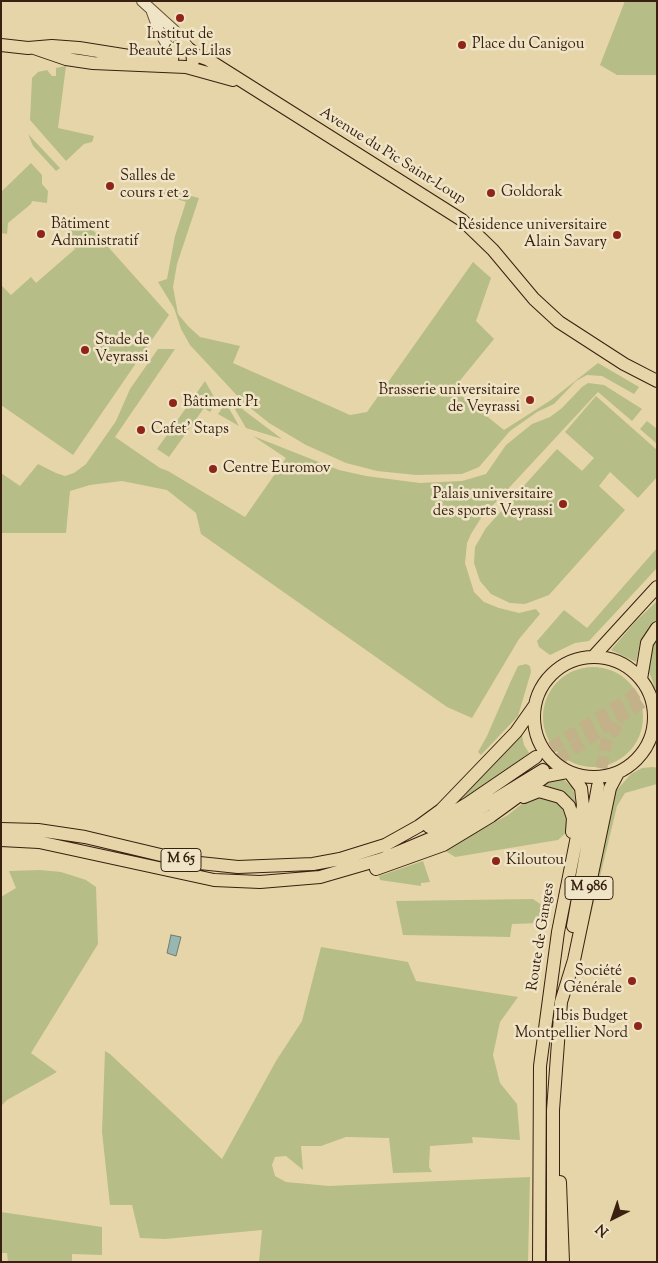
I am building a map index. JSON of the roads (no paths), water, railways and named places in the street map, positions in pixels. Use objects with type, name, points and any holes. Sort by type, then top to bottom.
[{"type":"main road","name":"Avenue du Pic Saint-Loup","points":[[1,45],[34,48],[52,46],[79,48],[148,59],[172,54]]},
{"type":"main road","points":[[184,46],[192,51],[191,63],[182,67],[172,61],[172,54],[178,47],[184,46]]},
{"type":"main road","name":"Avenue du Pic Saint-Loup","points":[[34,48],[66,59],[93,63],[182,67],[240,81]]},
{"type":"main road","name":"Avenue du Pic Saint-Loup","points":[[192,51],[462,220],[493,250],[534,299],[559,322],[624,364],[657,381]]},
{"type":"main road","points":[[592,657],[657,587]]},
{"type":"main road","points":[[639,606],[657,593]]},
{"type":"main road","points":[[641,679],[647,643],[657,628]]},
{"type":"main road","points":[[592,657],[619,662],[641,679],[651,697],[656,717],[652,735],[646,749],[636,761],[618,773],[596,778],[568,772],[554,763],[541,746],[534,726],[535,705],[543,684],[554,672],[570,662],[592,657]]},
{"type":"main road","name":"M 65","points":[[385,845],[419,826],[452,801],[516,732],[535,705]]},
{"type":"main road","name":"M 65","points":[[1,829],[38,830],[85,837],[190,862],[238,867],[313,864],[362,853],[438,823],[536,757]]},
{"type":"main road","name":"M 65","points":[[332,875],[382,859],[432,838],[543,770]]},
{"type":"main road","name":"M 65","points":[[491,816],[546,776],[568,772]]},
{"type":"main road","name":"Route de Ganges","points":[[539,1262],[540,1066],[558,932],[583,799],[578,783],[568,772]]},
{"type":"main road","name":"Route de Ganges","points":[[553,1262],[552,1140],[561,1002],[574,960],[610,788],[618,773]]},
{"type":"main road","points":[[561,1002],[598,786]]},
{"type":"main road","name":"M 65","points":[[1,840],[39,842],[214,880],[260,882],[369,872],[424,854],[533,793],[545,792],[564,800],[569,806],[573,818],[566,874],[567,884]]},
{"type":"main road","name":"M 986","points":[[552,1140],[558,1155],[563,1262]]},
{"type":"street","points":[[142,1],[169,24],[192,51]]},
{"type":"street","points":[[152,11],[159,31],[172,54]]},
{"type":"water","points":[[171,935],[181,937],[176,956],[167,953]]},
{"type":"tunnel","points":[[536,757],[657,679]]},
{"type":"tunnel","points":[[543,770],[657,692]]},
{"type":"tunnel","points":[[598,786],[606,743],[610,734],[623,721]]},
{"type":"place","name":"Institut de Beauté Les Lilas","points":[[180,18]]},
{"type":"place","name":"Place du Canigou","points":[[462,45]]},
{"type":"place","name":"Salles de cours 1 et 2","points":[[110,186]]},
{"type":"place","name":"Goldorak","points":[[491,193]]},
{"type":"place","name":"Bâtiment Administratif","points":[[41,234]]},
{"type":"place","name":"Résidence universitaire Alain Savary","points":[[617,235]]},
{"type":"place","name":"Stade de Veyrassi","points":[[85,350]]},
{"type":"place","name":"Brasserie universitaire de Veyrassi","points":[[530,400]]},
{"type":"place","name":"Bâtiment P1","points":[[173,403]]},
{"type":"place","name":"Cafet' Staps","points":[[141,430]]},
{"type":"place","name":"Centre Euromov","points":[[213,469]]},
{"type":"place","name":"Palais universitaire des sports Veyrassi","points":[[563,504]]},
{"type":"place","name":"Kiloutou","points":[[496,861]]},
{"type":"place","name":"Société Générale","points":[[632,981]]},
{"type":"place","name":"Ibis Budget Montpellier Nord","points":[[638,1026]]}]
